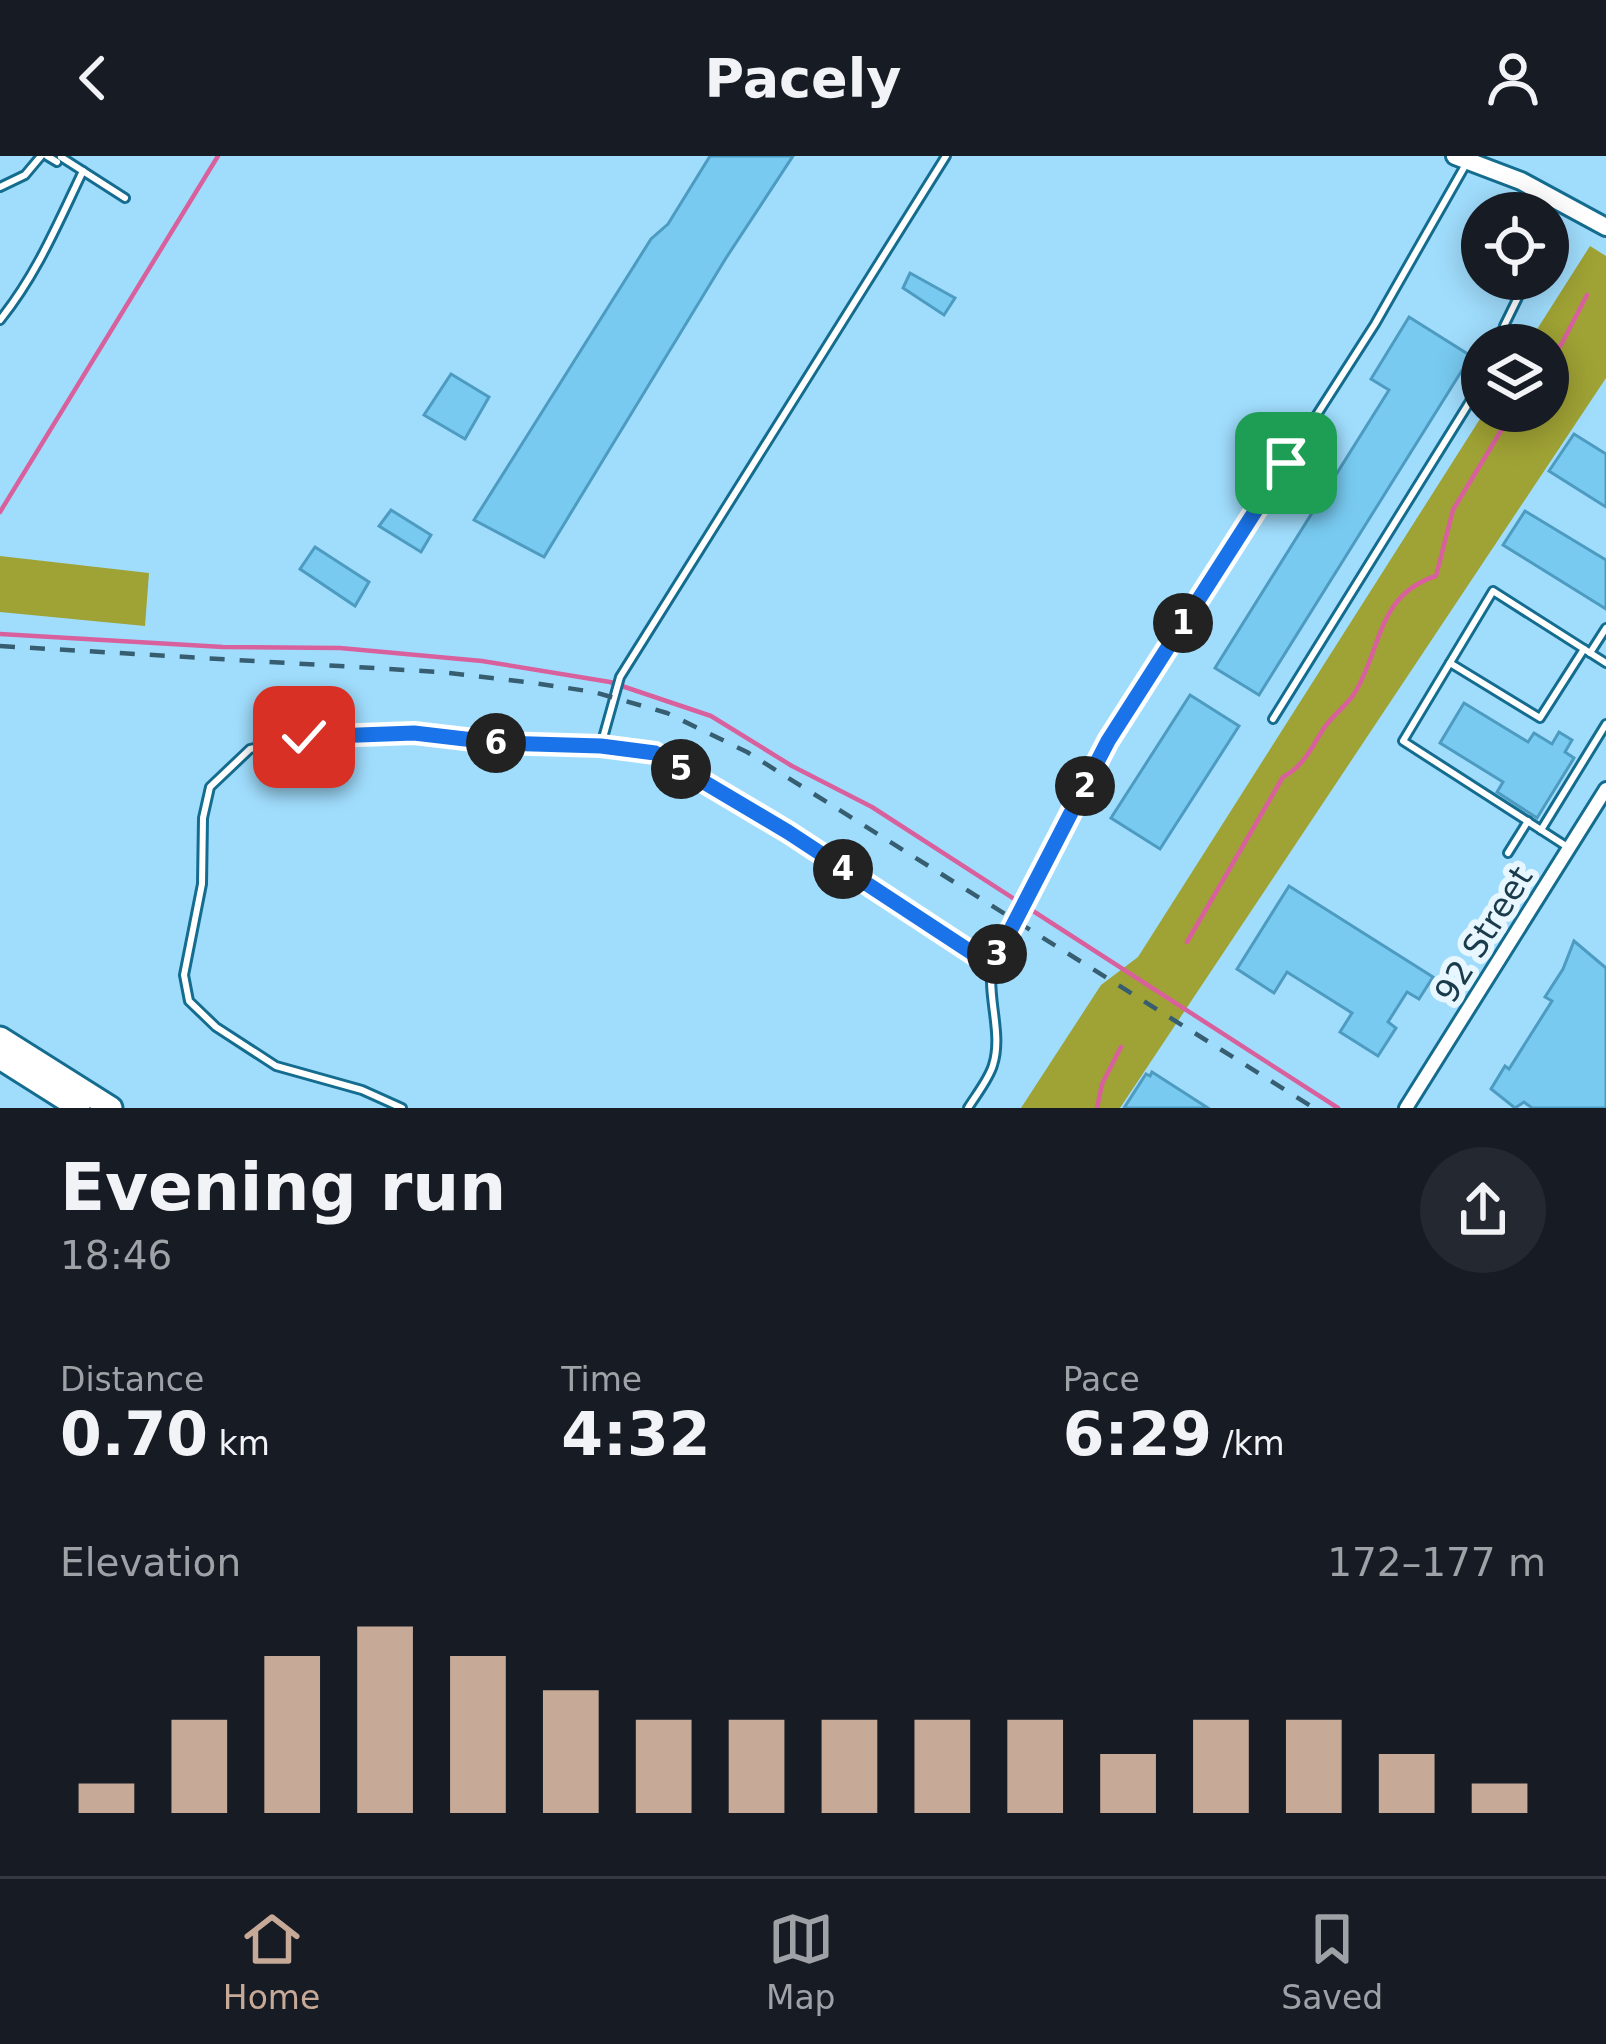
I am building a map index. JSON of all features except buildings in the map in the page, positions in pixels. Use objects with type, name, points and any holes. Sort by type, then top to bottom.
[{"type":"highway","points":[[0,1038],[111,1108]]},
{"type":"highway","points":[[0,1058],[79,1108]]},
{"type":"main road","points":[[1462,158],[1525,192]]},
{"type":"main road","points":[[1569,213],[1606,227]]},
{"type":"street","name":"92 Street","points":[[1406,1108],[1606,789]]},
{"type":"lane","points":[[1,185],[25,175],[44,156],[83,171],[125,198]]},
{"type":"lane","points":[[601,746],[620,677],[946,156]]},
{"type":"lane","points":[[968,1108],[994,1064],[988,988],[992,966],[1108,741],[1375,324],[1462,158]]},
{"type":"lane","points":[[0,320],[45,253],[83,171]]},
{"type":"lane","points":[[1274,719],[1461,416]]},
{"type":"lane","points":[[1570,848],[1403,741],[1493,591],[1606,663]]},
{"type":"lane","points":[[1450,663],[1540,718],[1606,628]]},
{"type":"lane","points":[[1541,830],[1606,724]]},
{"type":"lane","points":[[402,1108],[362,1090],[276,1066],[216,1027],[189,1001],[184,975],[202,884],[203,818],[210,787],[250,749],[304,737],[414,733],[655,753],[788,832],[992,966]]},
{"type":"lane","points":[[1508,853],[1528,821]]},
{"type":"shaded area","points":[[1590,246],[1606,256],[1606,378],[1120,1108],[1021,1108],[1101,985],[1138,957],[1472,432],[1569,432],[1569,324],[1540,324],[1556,300],[1569,300],[1569,279]]},
{"type":"shaded area","points":[[0,556],[149,573],[145,626],[0,612]]},
{"type":"waterway","points":[[0,512],[218,156]]},
{"type":"waterway","points":[[1569,330],[1587,295]]},
{"type":"waterway","points":[[1187,942],[1283,777],[1302,762],[1354,694],[1391,610],[1416,585],[1436,576],[1453,510],[1500,432]]},
{"type":"waterway","points":[[0,634],[223,647],[340,648],[482,661],[610,682],[711,716],[792,766],[872,807],[1338,1108]]},
{"type":"waterway","points":[[1097,1108],[1102,1084],[1121,1047]]},
{"type":"railway","points":[[0,646],[440,672],[594,692],[667,713],[747,752],[1314,1108]]},
{"type":"route","points":[[304,737],[414,733],[655,753],[788,832],[992,966],[1108,741],[1286,463]]}]
